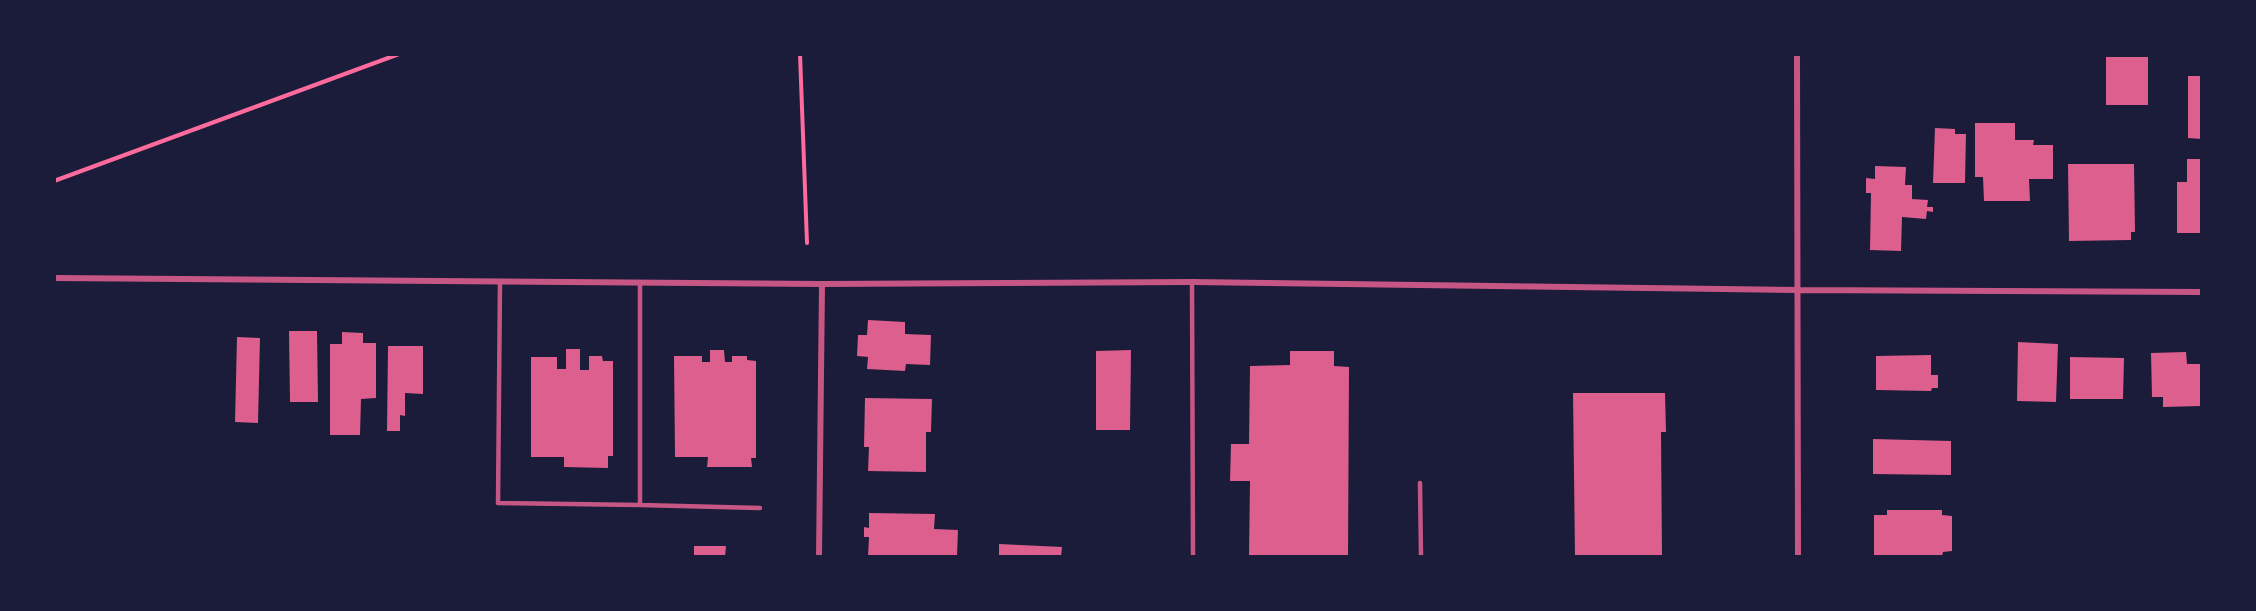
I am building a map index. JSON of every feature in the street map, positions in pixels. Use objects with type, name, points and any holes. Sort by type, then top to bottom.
[{"type":"street","points":[[1797,54],[1798,557]]},
{"type":"street","points":[[54,278],[822,284],[1192,282],[1797,290],[2202,292]]},
{"type":"street","points":[[819,557],[822,284]]},
{"type":"lane","points":[[500,281],[498,503],[760,508]]},
{"type":"lane","points":[[640,282],[640,505]]},
{"type":"lane","points":[[1192,282],[1193,557]]},
{"type":"lane","points":[[1420,483],[1420,557]]},
{"type":"path","points":[[54,181],[399,54]]},
{"type":"path","points":[[800,54],[807,243]]},
{"type":"building","points":[[2106,57],[2148,57],[2148,105],[2106,105]]},
{"type":"building","points":[[2188,76],[2202,76],[2202,139],[2188,138]]},
{"type":"building","points":[[1975,123],[2015,123],[2015,140],[2034,140],[2033,145],[2053,145],[2053,179],[2029,179],[2030,201],[1984,201],[1983,177],[1975,177]]},
{"type":"building","points":[[1935,128],[1955,129],[1955,134],[1966,134],[1965,183],[1933,183]]},
{"type":"building","points":[[2187,159],[2202,159],[2202,233],[2177,233],[2177,182],[2187,182]]},
{"type":"building","points":[[2068,164],[2134,164],[2135,232],[2131,232],[2131,240],[2069,241]]},
{"type":"building","points":[[1875,166],[1906,167],[1905,185],[1912,185],[1912,199],[1928,200],[1927,207],[1933,207],[1933,212],[1927,211],[1926,219],[1902,217],[1901,251],[1870,250],[1871,193],[1866,193],[1866,178],[1875,179]]},
{"type":"building","points":[[868,320],[905,322],[905,334],[931,335],[930,365],[906,364],[905,371],[867,369],[868,357],[857,356],[858,335],[867,335]]},
{"type":"building","points":[[289,331],[317,331],[318,402],[290,402]]},
{"type":"building","points":[[342,332],[363,333],[363,343],[376,343],[376,398],[361,399],[360,435],[330,435],[330,344],[342,344]]},
{"type":"building","points":[[237,337],[260,338],[258,423],[235,422]]},
{"type":"building","points":[[2018,342],[2058,344],[2056,402],[2017,401]]},
{"type":"building","points":[[388,346],[423,346],[423,394],[405,393],[405,416],[400,415],[400,431],[387,431]]},
{"type":"building","points":[[566,349],[580,349],[580,370],[589,370],[589,356],[602,356],[603,361],[613,361],[613,456],[608,456],[608,468],[564,467],[564,457],[531,457],[531,357],[557,357],[557,369],[566,369]]},
{"type":"building","points":[[710,350],[724,350],[725,362],[732,362],[732,356],[747,356],[747,360],[756,361],[756,458],[751,458],[752,467],[707,467],[708,457],[675,457],[674,356],[702,356],[702,362],[710,362]]},
{"type":"building","points":[[1131,350],[1130,430],[1096,430],[1096,351]]},
{"type":"building","points":[[1290,351],[1334,351],[1334,366],[1349,367],[1348,557],[1249,557],[1250,481],[1230,481],[1231,444],[1249,444],[1250,366],[1290,365]]},
{"type":"building","points":[[2186,352],[2187,364],[2202,364],[2202,406],[2163,407],[2163,397],[2152,397],[2151,353]]},
{"type":"building","points":[[1931,355],[1931,375],[1938,375],[1938,388],[1932,388],[1931,391],[1876,390],[1876,356]]},
{"type":"building","points":[[2070,357],[2124,358],[2123,399],[2070,399]]},
{"type":"building","points":[[1573,393],[1665,393],[1666,432],[1661,432],[1662,557],[1575,557]]},
{"type":"building","points":[[865,398],[932,399],[931,432],[926,432],[926,472],[868,471],[869,447],[864,447]]},
{"type":"building","points":[[1873,439],[1951,441],[1951,475],[1873,474]]},
{"type":"building","points":[[1887,510],[1942,510],[1942,515],[1952,516],[1952,551],[1943,552],[1942,557],[1874,557],[1874,515],[1887,515]]},
{"type":"building","points":[[869,513],[935,514],[934,529],[958,530],[957,556],[868,557],[869,537],[864,537],[864,527],[869,528]]},
{"type":"building","points":[[999,544],[1062,547],[1061,557],[999,557]]},
{"type":"building","points":[[694,546],[726,546],[725,557],[694,557]]}]
